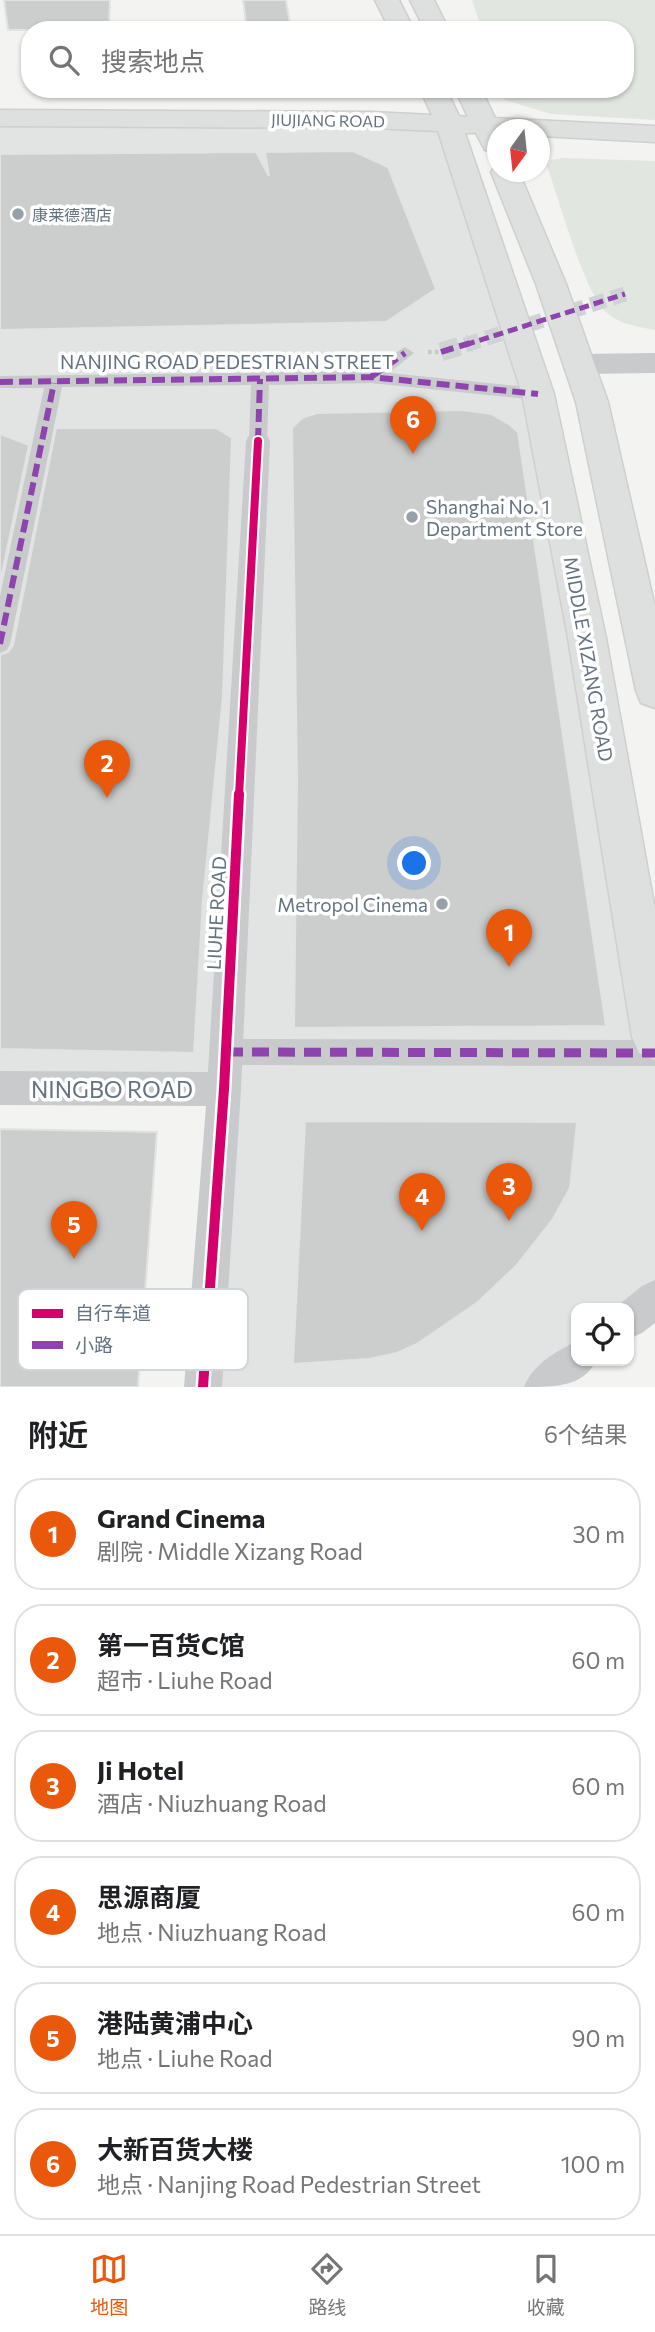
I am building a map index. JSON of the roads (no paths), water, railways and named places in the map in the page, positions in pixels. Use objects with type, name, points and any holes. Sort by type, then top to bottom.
[{"type":"main road","points":[[387,0],[398,21]]},
{"type":"main road","points":[[422,0],[432,21]]},
{"type":"main road","name":"MIDDLE XIZANG ROAD","points":[[438,98],[450,123],[538,394],[587,638],[655,1037]]},
{"type":"main road","points":[[472,98],[486,125]]},
{"type":"main road","name":"JIUJIANG ROAD","points":[[0,118],[450,123],[655,134]]},
{"type":"main road","points":[[509,182],[551,284],[592,402],[655,691]]},
{"type":"street","points":[[371,377],[405,353]]},
{"type":"street","points":[[579,364],[655,363]]},
{"type":"street","name":"NANJING ROAD PEDESTRIAN STREET","points":[[0,382],[371,377],[538,394]]},
{"type":"street","points":[[258,441],[260,379]]},
{"type":"street","points":[[0,644],[54,383]]},
{"type":"street","name":"LIUHE ROAD","points":[[210,1289],[224,1089],[258,441]]},
{"type":"street","points":[[226,1052],[655,1053]]},
{"type":"street","name":"NINGBO ROAD","points":[[0,1088],[224,1089]]},
{"type":"street","points":[[634,1316],[655,1299]]},
{"type":"street","points":[[543,1387],[571,1366]]},
{"type":"tunnel","points":[[465,345],[625,294]]},
{"type":"tunnel","points":[[441,352],[470,343]]},
{"type":"place","name":"康莱德酒店","points":[[18,214]]},
{"type":"place","name":"大新百货大楼","points":[[413,454]]},
{"type":"place","name":"Shanghai No. 1 Department Store","points":[[412,517]]},
{"type":"place","name":"第一百货C馆","points":[[107,798]]},
{"type":"place","name":"Metropol Cinema","points":[[442,904]]},
{"type":"place","name":"Grand Cinema","points":[[509,967]]},
{"type":"place","name":"Ji Hotel","points":[[509,1221]]},
{"type":"place","name":"思源商厦","points":[[422,1231]]},
{"type":"place","name":"港陆黄浦中心","points":[[74,1259]]}]
